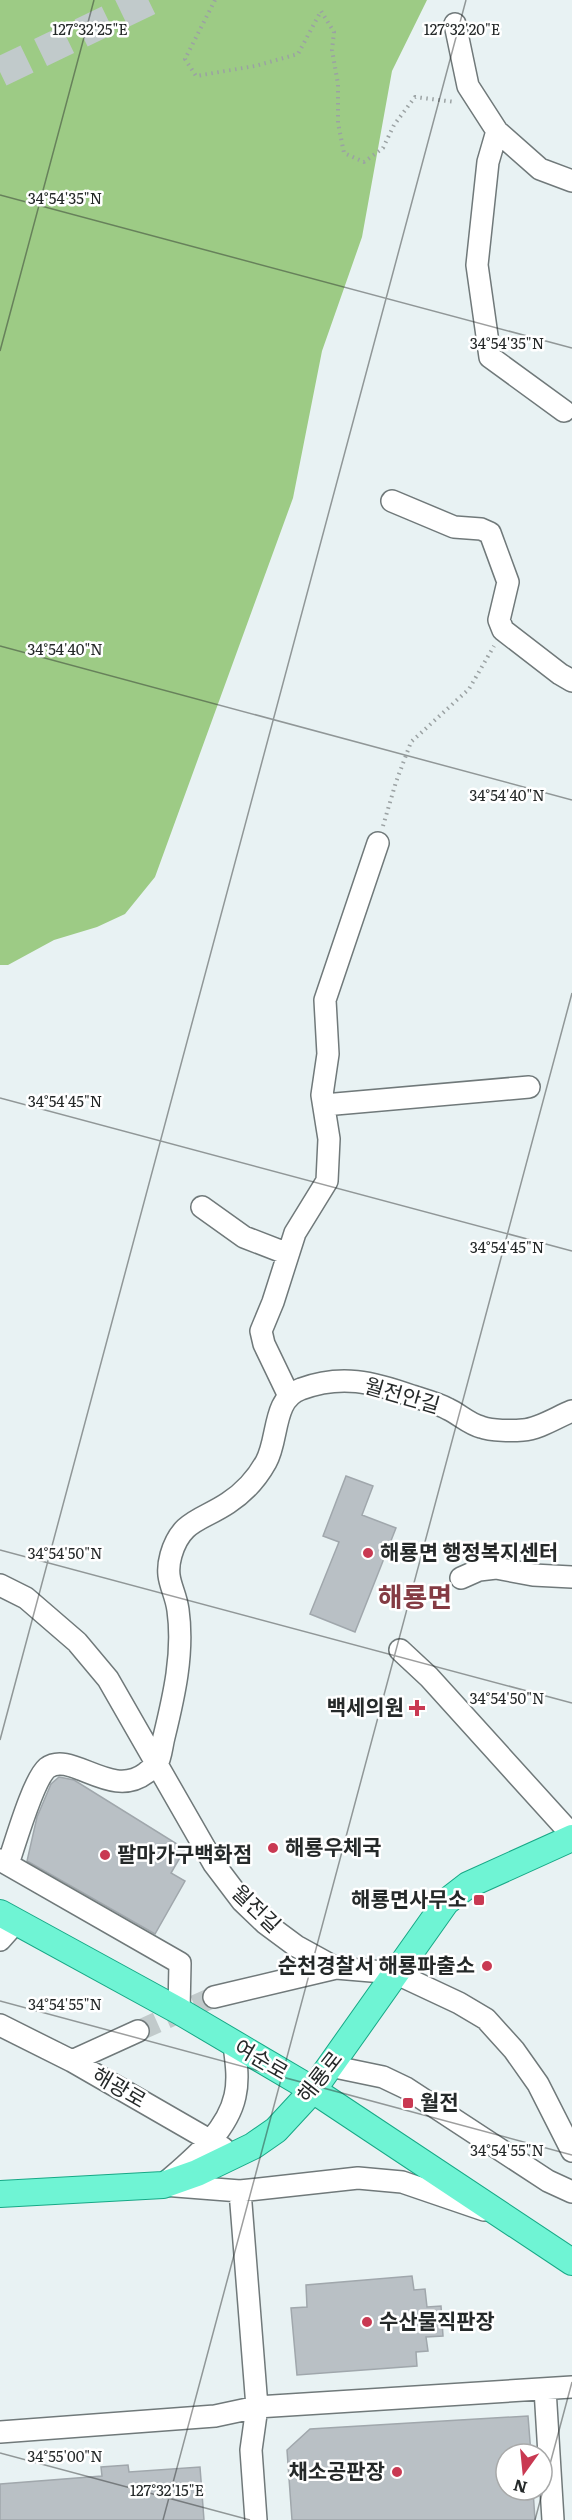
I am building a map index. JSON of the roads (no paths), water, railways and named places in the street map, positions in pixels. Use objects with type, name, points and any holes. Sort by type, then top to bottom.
[{"type":"main road","name":"해룡로","points":[[0,2194],[164,2185],[235,2156],[276,2130],[313,2090],[446,1902],[468,1885],[572,1836]]},
{"type":"main road","name":"여순로","points":[[5,1925],[179,2011],[313,2090],[572,2262]]},
{"type":"street","points":[[455,24],[468,86],[478,105],[497,131],[540,169],[572,181]]},
{"type":"street","points":[[497,131],[488,162],[477,265],[490,357],[569,409]]},
{"type":"street","points":[[392,501],[454,527],[481,529],[490,533],[508,582],[499,620],[503,630],[572,681]]},
{"type":"street","points":[[179,2011],[180,1963],[4,1862],[37,1783],[48,1767],[58,1764],[111,1782],[127,1782],[139,1778],[157,1764],[173,1701],[180,1652],[178,1608],[169,1582],[168,1569],[172,1553],[179,1535],[189,1524],[228,1503],[253,1484],[268,1459],[280,1411],[289,1396],[264,1344],[261,1331],[273,1302],[295,1233],[327,1181],[329,1139],[322,1095],[328,1054],[324,1000],[378,843]]},
{"type":"street","points":[[324,1105],[529,1087]]},
{"type":"street","points":[[202,1207],[244,1237],[288,1254]]},
{"type":"street","name":"월전안길","points":[[289,1396],[299,1389],[330,1380],[375,1383],[446,1408],[481,1428],[525,1430],[572,1411]]},
{"type":"street","points":[[461,1578],[480,1570],[496,1568],[533,1575],[572,1577]]},
{"type":"street","name":"월전길","points":[[0,1585],[26,1598],[77,1642],[108,1678],[214,1864],[242,1901],[265,1923],[296,1946],[336,1968],[395,1973],[459,2003],[486,2019],[514,2050],[538,2084],[572,2151]]},
{"type":"street","name":"해룡로","points":[[400,1650],[429,1677],[572,1836]]},
{"type":"street","points":[[214,1997],[336,1968]]},
{"type":"street","name":"해광로","points":[[0,2025],[72,2061],[235,2156]]},
{"type":"street","points":[[72,2061],[138,2031]]},
{"type":"street","points":[[164,2185],[211,2140],[230,2112],[235,2097],[237,2074],[234,2045]]},
{"type":"street","points":[[330,2067],[382,2077],[406,2088],[548,2181],[572,2192]]},
{"type":"street","points":[[164,2185],[240,2191],[358,2178],[402,2182],[503,2217]]},
{"type":"street","points":[[240,2191],[257,2407],[251,2450],[256,2520]]},
{"type":"street","points":[[0,2432],[215,2416],[257,2407],[572,2387]]},
{"type":"street","points":[[545,2389],[553,2520]]},
{"type":"tunnel","points":[[0,72],[150,0]]},
{"type":"tunnel","points":[[138,2031],[214,1997]]},
{"type":"place","name":"해룡면 행정복지센터","points":[[368,1553]]},
{"type":"place","name":"백세의원","points":[[417,1708]]},
{"type":"place","name":"해룡우체국","points":[[273,1848]]},
{"type":"place","name":"팔마가구백화점","points":[[105,1855]]},
{"type":"place","name":"해룡면사무소","points":[[479,1900]]},
{"type":"place","name":"순천경찰서 해룡파출소","points":[[487,1966]]},
{"type":"place","name":"월전","points":[[408,2103]]},
{"type":"place","name":"수산물직판장","points":[[367,2322]]},
{"type":"place","name":"채소공판장","points":[[397,2472]]},
{"type":"district","name":"해룡면","points":[[415,1598]]}]
